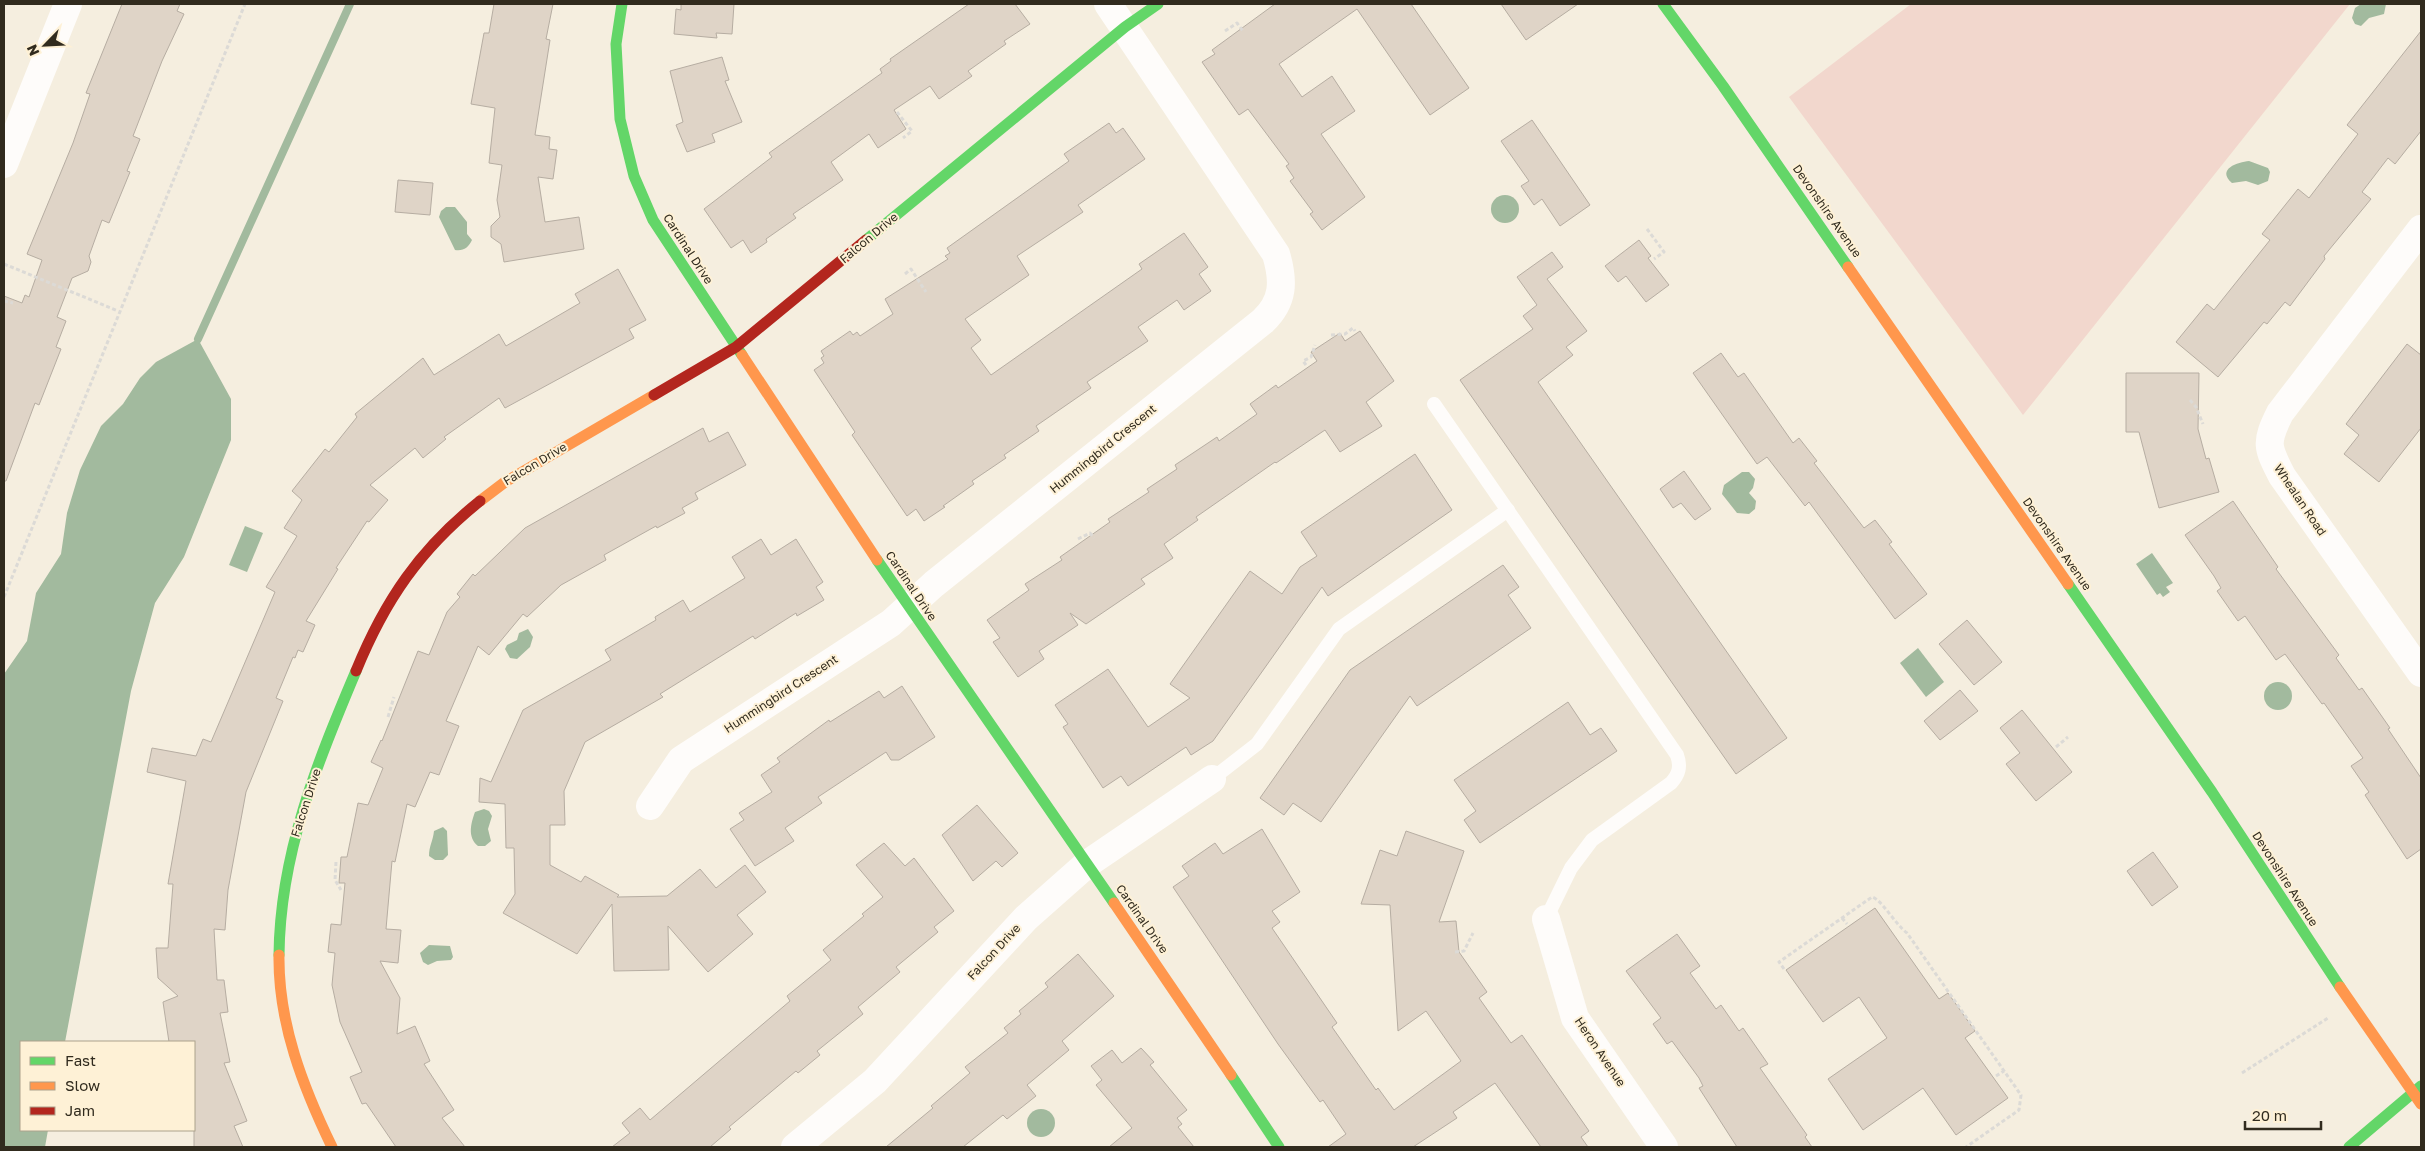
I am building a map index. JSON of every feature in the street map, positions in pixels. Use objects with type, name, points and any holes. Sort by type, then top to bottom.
[{"type":"street","points":[[4,164],[68,4]]},
{"type":"street","name":"Cardinal Drive","points":[[622,4],[616,44],[619,110],[634,176],[653,220],[908,607],[1088,864],[1279,1147]]},
{"type":"street","name":"Hummingbird Crescent","points":[[650,806],[681,760],[890,623],[934,584],[1271,314],[1281,296],[1283,284],[1276,254],[1108,4]]},
{"type":"street","name":"Falcon Drive","points":[[332,1147],[309,1102],[292,1052],[281,994],[280,932],[296,828],[368,643],[387,606],[411,570],[470,507],[514,476],[736,347],[1125,27],[1158,4]]},
{"type":"street","name":"Devonshire Avenue","points":[[1664,4],[1734,101],[2196,770],[2351,1004],[2417,1089],[2421,1104]]},
{"type":"street","name":"Whealan Road","points":[[2421,228],[2280,413],[2270,432],[2269,452],[2282,476],[2421,673]]},
{"type":"street","name":"Falcon Drive","points":[[796,1147],[875,1081],[1012,931],[1088,864],[1212,779]]},
{"type":"street","name":"Heron Avenue","points":[[1546,919],[1575,1018],[1664,1147]]},
{"type":"street","points":[[2349,1147],[2417,1089]]},
{"type":"lane","points":[[1434,404],[1677,755],[1680,763],[1679,771],[1670,783],[1592,840],[1571,868],[1546,919]]},
{"type":"lane","points":[[1212,779],[1258,744],[1339,629],[1508,510]]},
{"type":"path","points":[[4,596],[244,4]]},
{"type":"path","points":[[1225,31],[1237,23],[1243,31]]},
{"type":"path","points":[[898,112],[912,131],[903,138]]},
{"type":"path","points":[[1646,229],[1664,252],[1654,260]]},
{"type":"path","points":[[4,264],[118,311]]},
{"type":"path","points":[[905,274],[911,270],[926,292]]},
{"type":"path","points":[[4,300],[13,303]]},
{"type":"path","points":[[1331,335],[1345,334],[1352,328],[1355,331]]},
{"type":"path","points":[[1306,365],[1303,361],[1311,357],[1315,345]]},
{"type":"path","points":[[2190,400],[2196,407],[2203,424]]},
{"type":"path","points":[[1078,539],[1090,533],[1094,538]]},
{"type":"path","points":[[388,717],[394,697]]},
{"type":"path","points":[[2056,747],[2068,737]]},
{"type":"path","points":[[336,862],[335,880],[341,890]]},
{"type":"path","points":[[1784,969],[1779,962],[1872,897],[1878,899],[1895,924],[1906,933],[2021,1096],[2019,1110],[1966,1147]]},
{"type":"path","points":[[1842,918],[1847,924]]},
{"type":"path","points":[[1455,952],[1464,951],[1473,933]]},
{"type":"path","points":[[2242,1073],[2351,1004]]},
{"type":"path","points":[[1996,1076],[2004,1071]]},
{"type":"shaded area","points":[[1911,4],[2350,4],[2023,415],[1789,97]]},
{"type":"shaded area","points":[[2361,4],[2386,4],[2384,14],[2369,18],[2361,26],[2355,24],[2352,18],[2355,8]]},
{"type":"shaded area","points":[[2249,161],[2268,168],[2270,172],[2268,181],[2258,185],[2246,181],[2232,183],[2226,174],[2227,170],[2239,163]]},
{"type":"shaded area","points":[[1505,195],[1515,199],[1519,209],[1515,219],[1505,223],[1495,219],[1491,209],[1495,199]]},
{"type":"shaded area","points":[[446,207],[455,207],[467,222],[467,234],[472,240],[467,247],[461,250],[455,250],[439,217],[441,211]]},
{"type":"shaded area","points":[[198,339],[231,399],[231,440],[184,557],[155,603],[131,691],[65,1041],[20,1041],[20,1131],[48,1131],[45,1147],[4,1147],[4,674],[27,641],[36,593],[61,554],[67,513],[80,470],[101,426],[123,404],[140,378],[156,362]]},
{"type":"shaded area","points":[[1742,472],[1749,472],[1755,479],[1753,488],[1749,493],[1756,501],[1755,509],[1749,514],[1737,513],[1722,494],[1724,485]]},
{"type":"shaded area","points":[[245,526],[263,533],[247,572],[229,565]]},
{"type":"shaded area","points":[[2152,553],[2173,583],[2166,587],[2170,592],[2163,597],[2160,593],[2157,595],[2136,564]]},
{"type":"shaded area","points":[[528,629],[533,637],[530,647],[517,659],[510,658],[505,649],[507,645],[517,640],[519,633]]},
{"type":"shaded area","points":[[1918,648],[1944,682],[1926,697],[1900,663]]},
{"type":"shaded area","points":[[2278,682],[2288,686],[2292,696],[2288,706],[2278,710],[2268,706],[2264,696],[2268,686]]},
{"type":"shaded area","points":[[484,809],[489,811],[492,816],[488,829],[491,841],[485,846],[478,846],[472,838],[471,825],[475,812]]},
{"type":"shaded area","points":[[443,827],[447,831],[448,855],[443,860],[435,860],[429,856],[434,831]]},
{"type":"shaded area","points":[[429,945],[450,946],[453,957],[451,960],[437,961],[428,965],[423,962],[420,953]]},
{"type":"shaded area","points":[[1041,1109],[1051,1113],[1055,1123],[1051,1133],[1041,1137],[1031,1133],[1027,1123],[1031,1113]]},
{"type":"building","points":[[122,4],[180,4],[177,11],[184,14],[162,61],[133,136],[140,139],[127,171],[130,172],[109,223],[102,220],[89,256],[91,262],[88,271],[72,278],[57,317],[66,321],[56,347],[61,349],[39,405],[35,403],[6,481],[4,481],[4,296],[22,303],[25,295],[29,297],[42,260],[27,254],[73,143],[90,94],[86,93]]},
{"type":"building","points":[[494,4],[553,4],[546,39],[550,40],[535,135],[550,137],[549,149],[557,150],[553,179],[538,177],[545,222],[579,217],[584,249],[504,262],[501,244],[491,237],[491,226],[500,217],[497,200],[502,165],[489,163],[495,108],[471,104],[484,33],[489,33]]},
{"type":"building","points":[[681,4],[734,4],[732,34],[716,33],[717,38],[674,34],[676,9],[681,10]]},
{"type":"building","points":[[969,4],[1015,4],[1030,24],[1004,41],[1006,44],[968,71],[972,76],[939,99],[930,86],[894,110],[906,129],[878,148],[869,134],[831,162],[843,180],[793,214],[796,218],[766,239],[767,242],[751,253],[743,240],[731,248],[704,209],[772,157],[769,153],[882,73],[880,69],[891,61],[890,59]]},
{"type":"building","points":[[1275,4],[1411,4],[1469,88],[1430,115],[1357,9],[1279,64],[1302,97],[1332,76],[1355,111],[1321,134],[1365,197],[1322,230],[1310,214],[1313,212],[1290,181],[1294,178],[1286,166],[1289,164],[1248,109],[1239,115],[1202,62],[1215,54],[1212,50]]},
{"type":"building","points":[[1501,4],[1578,4],[1526,40]]},
{"type":"building","points":[[2421,31],[2421,131],[2395,164],[2388,158],[2362,192],[2371,199],[2324,256],[2325,259],[2290,306],[2285,302],[2267,324],[2264,322],[2218,377],[2176,342],[2207,304],[2214,310],[2270,240],[2262,234],[2298,189],[2309,198],[2358,134],[2347,125]]},
{"type":"building","points":[[722,57],[729,80],[725,81],[742,122],[712,134],[715,142],[687,152],[676,125],[683,122],[670,71]]},
{"type":"building","points":[[1532,120],[1590,205],[1560,226],[1542,199],[1534,205],[1521,186],[1529,181],[1501,141]]},
{"type":"building","points":[[1109,123],[1116,133],[1123,128],[1145,159],[1078,205],[1083,212],[1017,256],[1029,275],[965,319],[981,340],[971,348],[991,375],[1142,269],[1139,264],[1184,233],[1208,267],[1199,274],[1211,291],[1184,310],[1177,300],[1138,327],[1148,341],[1087,382],[1091,388],[1036,426],[1039,431],[1004,455],[1006,458],[972,481],[974,484],[943,506],[945,507],[924,521],[916,509],[907,516],[852,435],[855,432],[814,370],[824,363],[821,358],[824,356],[821,351],[850,331],[853,335],[857,332],[860,336],[893,314],[885,299],[948,259],[945,256],[950,253],[947,248],[1069,161],[1064,154]]},
{"type":"building","points":[[398,180],[433,183],[430,215],[395,212]]},
{"type":"building","points":[[1639,240],[1651,256],[1648,258],[1669,285],[1646,302],[1626,276],[1618,282],[1605,266]]},
{"type":"building","points":[[1552,252],[1563,267],[1547,279],[1587,331],[1566,347],[1573,355],[1538,382],[1787,738],[1736,774],[1460,380],[1533,329],[1523,316],[1537,305],[1517,277]]},
{"type":"building","points":[[618,269],[646,320],[629,329],[634,338],[505,408],[499,398],[444,437],[446,439],[423,458],[415,448],[370,485],[388,500],[369,522],[367,521],[336,568],[338,569],[306,621],[315,625],[303,652],[298,650],[295,658],[293,657],[276,698],[283,701],[246,792],[228,890],[225,930],[214,929],[217,980],[224,980],[228,1012],[220,1013],[230,1062],[224,1063],[247,1121],[234,1126],[243,1147],[194,1147],[195,1041],[169,1041],[163,1002],[178,996],[158,978],[156,948],[168,948],[173,884],[168,884],[186,781],[147,772],[152,748],[196,756],[203,739],[211,742],[275,592],[266,587],[297,536],[284,528],[302,500],[292,491],[325,449],[329,452],[357,417],[355,414],[423,358],[434,375],[499,334],[506,346],[580,303],[575,294]]},
{"type":"building","points":[[1360,331],[1394,381],[1366,402],[1382,426],[1340,452],[1325,430],[1275,462],[1196,517],[1198,520],[1164,544],[1173,558],[1141,579],[1145,584],[1086,624],[1070,613],[1078,625],[1039,651],[1044,659],[1018,677],[993,642],[1000,638],[987,620],[1029,590],[1025,584],[1062,560],[1060,557],[1110,522],[1108,519],[1149,492],[1147,489],[1177,469],[1175,465],[1217,437],[1219,441],[1257,414],[1250,404],[1276,385],[1278,388],[1317,361],[1311,352],[1340,333],[1345,341]]},
{"type":"building","points":[[2407,344],[2421,355],[2421,428],[2379,482],[2344,454],[2359,435],[2346,424]]},
{"type":"building","points":[[1721,353],[1738,377],[1744,373],[1793,443],[1799,438],[1817,461],[1814,463],[1864,528],[1875,520],[1892,542],[1889,544],[1927,594],[1895,619],[1809,502],[1805,506],[1767,457],[1757,464],[1693,373]]},
{"type":"building","points":[[2126,373],[2199,373],[2198,429],[2206,459],[2209,458],[2219,492],[2159,508],[2139,432],[2126,432]]},
{"type":"building","points":[[703,428],[709,442],[728,432],[746,465],[695,493],[698,499],[682,508],[685,513],[657,528],[656,526],[604,555],[606,560],[561,585],[527,617],[523,614],[489,655],[478,646],[446,721],[459,726],[439,775],[430,772],[415,807],[407,804],[395,862],[392,861],[386,929],[401,930],[398,963],[380,961],[400,998],[397,1034],[415,1026],[430,1061],[424,1064],[454,1110],[442,1118],[465,1147],[396,1147],[366,1103],[362,1104],[350,1077],[362,1072],[340,1022],[332,985],[335,953],[328,952],[331,924],[341,925],[345,883],[339,883],[341,857],[347,857],[358,803],[368,805],[383,768],[371,762],[382,741],[418,651],[429,655],[447,612],[460,597],[457,594],[473,574],[475,576],[525,528]]},
{"type":"building","points":[[1415,454],[1452,510],[1328,596],[1322,587],[1213,741],[1191,755],[1186,747],[1128,786],[1121,776],[1103,788],[1063,727],[1068,724],[1055,705],[1108,669],[1148,727],[1190,698],[1170,684],[1250,571],[1282,594],[1300,567],[1317,556],[1301,532]]},
{"type":"building","points":[[1684,471],[1711,509],[1695,520],[1681,503],[1673,508],[1660,489]]},
{"type":"building","points":[[2233,501],[2278,567],[2276,569],[2339,655],[2336,658],[2359,690],[2362,688],[2421,778],[2421,849],[2407,859],[2365,795],[2369,792],[2351,766],[2363,758],[2324,703],[2322,704],[2285,654],[2276,660],[2245,616],[2238,621],[2217,591],[2221,588],[2214,576],[2185,535]]},
{"type":"building","points":[[761,539],[771,555],[796,539],[823,582],[816,587],[824,600],[797,616],[796,613],[755,639],[753,636],[660,694],[663,697],[585,742],[564,791],[565,825],[550,825],[550,865],[581,882],[585,876],[619,895],[617,897],[667,896],[700,869],[716,888],[745,865],[766,892],[737,915],[753,934],[708,972],[668,926],[669,970],[614,971],[612,904],[577,954],[503,913],[515,894],[514,848],[506,848],[505,804],[479,802],[480,778],[491,782],[523,710],[611,660],[605,650],[656,620],[655,617],[683,600],[690,612],[745,578],[732,557]]},
{"type":"building","points":[[1503,565],[1519,587],[1508,595],[1531,628],[1417,706],[1410,696],[1321,822],[1293,803],[1284,815],[1260,798],[1350,670]]},
{"type":"building","points":[[1967,620],[2002,662],[1974,685],[1939,644]]},
{"type":"building","points":[[902,686],[935,737],[899,760],[891,760],[886,752],[818,797],[822,803],[785,828],[794,841],[755,866],[730,829],[744,820],[739,813],[772,792],[761,775],[780,762],[777,758],[829,720],[830,722],[879,691],[884,698]]},
{"type":"building","points":[[1960,690],[1978,711],[1940,740],[1924,721]]},
{"type":"building","points":[[1568,702],[1590,735],[1601,728],[1617,751],[1480,843],[1464,820],[1476,811],[1454,780]]},
{"type":"building","points":[[2022,710],[2072,772],[2036,801],[2006,764],[2020,753],[2000,728]]},
{"type":"building","points":[[977,805],[1018,853],[1002,867],[996,861],[973,881],[942,835]]},
{"type":"building","points":[[1262,829],[1300,892],[1272,911],[1280,922],[1272,928],[1337,1023],[1332,1027],[1376,1090],[1378,1088],[1394,1110],[1461,1061],[1426,1011],[1398,1031],[1390,905],[1361,904],[1380,850],[1397,856],[1406,831],[1464,851],[1439,922],[1456,921],[1459,952],[1487,992],[1479,998],[1511,1043],[1522,1035],[1589,1131],[1581,1137],[1588,1147],[1541,1147],[1495,1083],[1453,1112],[1457,1118],[1413,1147],[1328,1147],[1346,1134],[1323,1100],[1320,1102],[1278,1044],[1173,887],[1189,876],[1182,866],[1215,843],[1223,854]]},
{"type":"building","points":[[884,843],[905,866],[914,858],[954,911],[934,927],[938,932],[896,967],[900,972],[858,1007],[863,1014],[817,1051],[820,1055],[798,1073],[796,1071],[729,1127],[731,1129],[710,1147],[612,1147],[630,1133],[622,1123],[640,1108],[650,1120],[790,1001],[787,996],[831,960],[823,950],[864,916],[862,914],[883,897],[856,865]]},
{"type":"building","points":[[2153,852],[2178,887],[2152,906],[2127,871]]},
{"type":"building","points":[[1875,908],[1939,999],[1948,993],[1975,1031],[1965,1038],[2008,1098],[1956,1135],[1923,1088],[1863,1130],[1828,1079],[1887,1038],[1859,997],[1823,1022],[1786,970]]},
{"type":"building","points":[[1677,934],[1700,966],[1690,973],[1716,1009],[1721,1005],[1739,1031],[1743,1028],[1768,1064],[1760,1068],[1807,1135],[1805,1137],[1812,1147],[1737,1147],[1699,1088],[1703,1086],[1699,1078],[1672,1041],[1667,1044],[1653,1024],[1661,1018],[1626,971]]},
{"type":"building","points":[[1078,954],[1114,996],[1062,1041],[1069,1050],[1027,1085],[1036,1096],[1007,1119],[1003,1115],[963,1147],[886,1147],[933,1108],[931,1106],[970,1073],[965,1067],[1008,1033],[1004,1028],[1021,1014],[1019,1011],[1048,987],[1045,983]]},
{"type":"building","points":[[1141,1048],[1154,1062],[1150,1065],[1187,1110],[1177,1118],[1182,1124],[1178,1127],[1194,1147],[1109,1147],[1132,1128],[1096,1085],[1102,1080],[1091,1066],[1112,1050],[1122,1063]]},
{"type":"waterway","points":[[198,339],[350,4]]},
{"type":"traffic: fast","points":[[622,4],[616,44],[620,119],[634,176],[653,220],[742,355]]},
{"type":"traffic: fast","points":[[866,240],[1125,27],[1158,4]]},
{"type":"traffic: fast","points":[[1663,4],[1723,86],[1848,267]]},
{"type":"traffic: fast","points":[[877,560],[1114,903]]},
{"type":"traffic: fast","points":[[2068,584],[2212,792],[2340,987]]},
{"type":"traffic: fast","points":[[279,955],[281,917],[286,881],[303,809],[356,671]]},
{"type":"traffic: fast","points":[[1231,1075],[1279,1147]]},
{"type":"traffic: fast","points":[[2349,1147],[2421,1086]]},
{"type":"traffic: slow","points":[[1848,267],[2068,584]]},
{"type":"traffic: slow","points":[[742,355],[877,560]]},
{"type":"traffic: slow","points":[[480,501],[505,482],[654,395]]},
{"type":"traffic: slow","points":[[1114,903],[1231,1075]]},
{"type":"traffic: slow","points":[[279,955],[283,1005],[294,1054],[311,1101],[332,1147]]},
{"type":"traffic: slow","points":[[2340,987],[2421,1104]]},
{"type":"traffic: jam","points":[[654,395],[736,347],[866,240]]},
{"type":"traffic: jam","points":[[356,671],[379,621],[406,577],[439,538],[480,501]]}]
